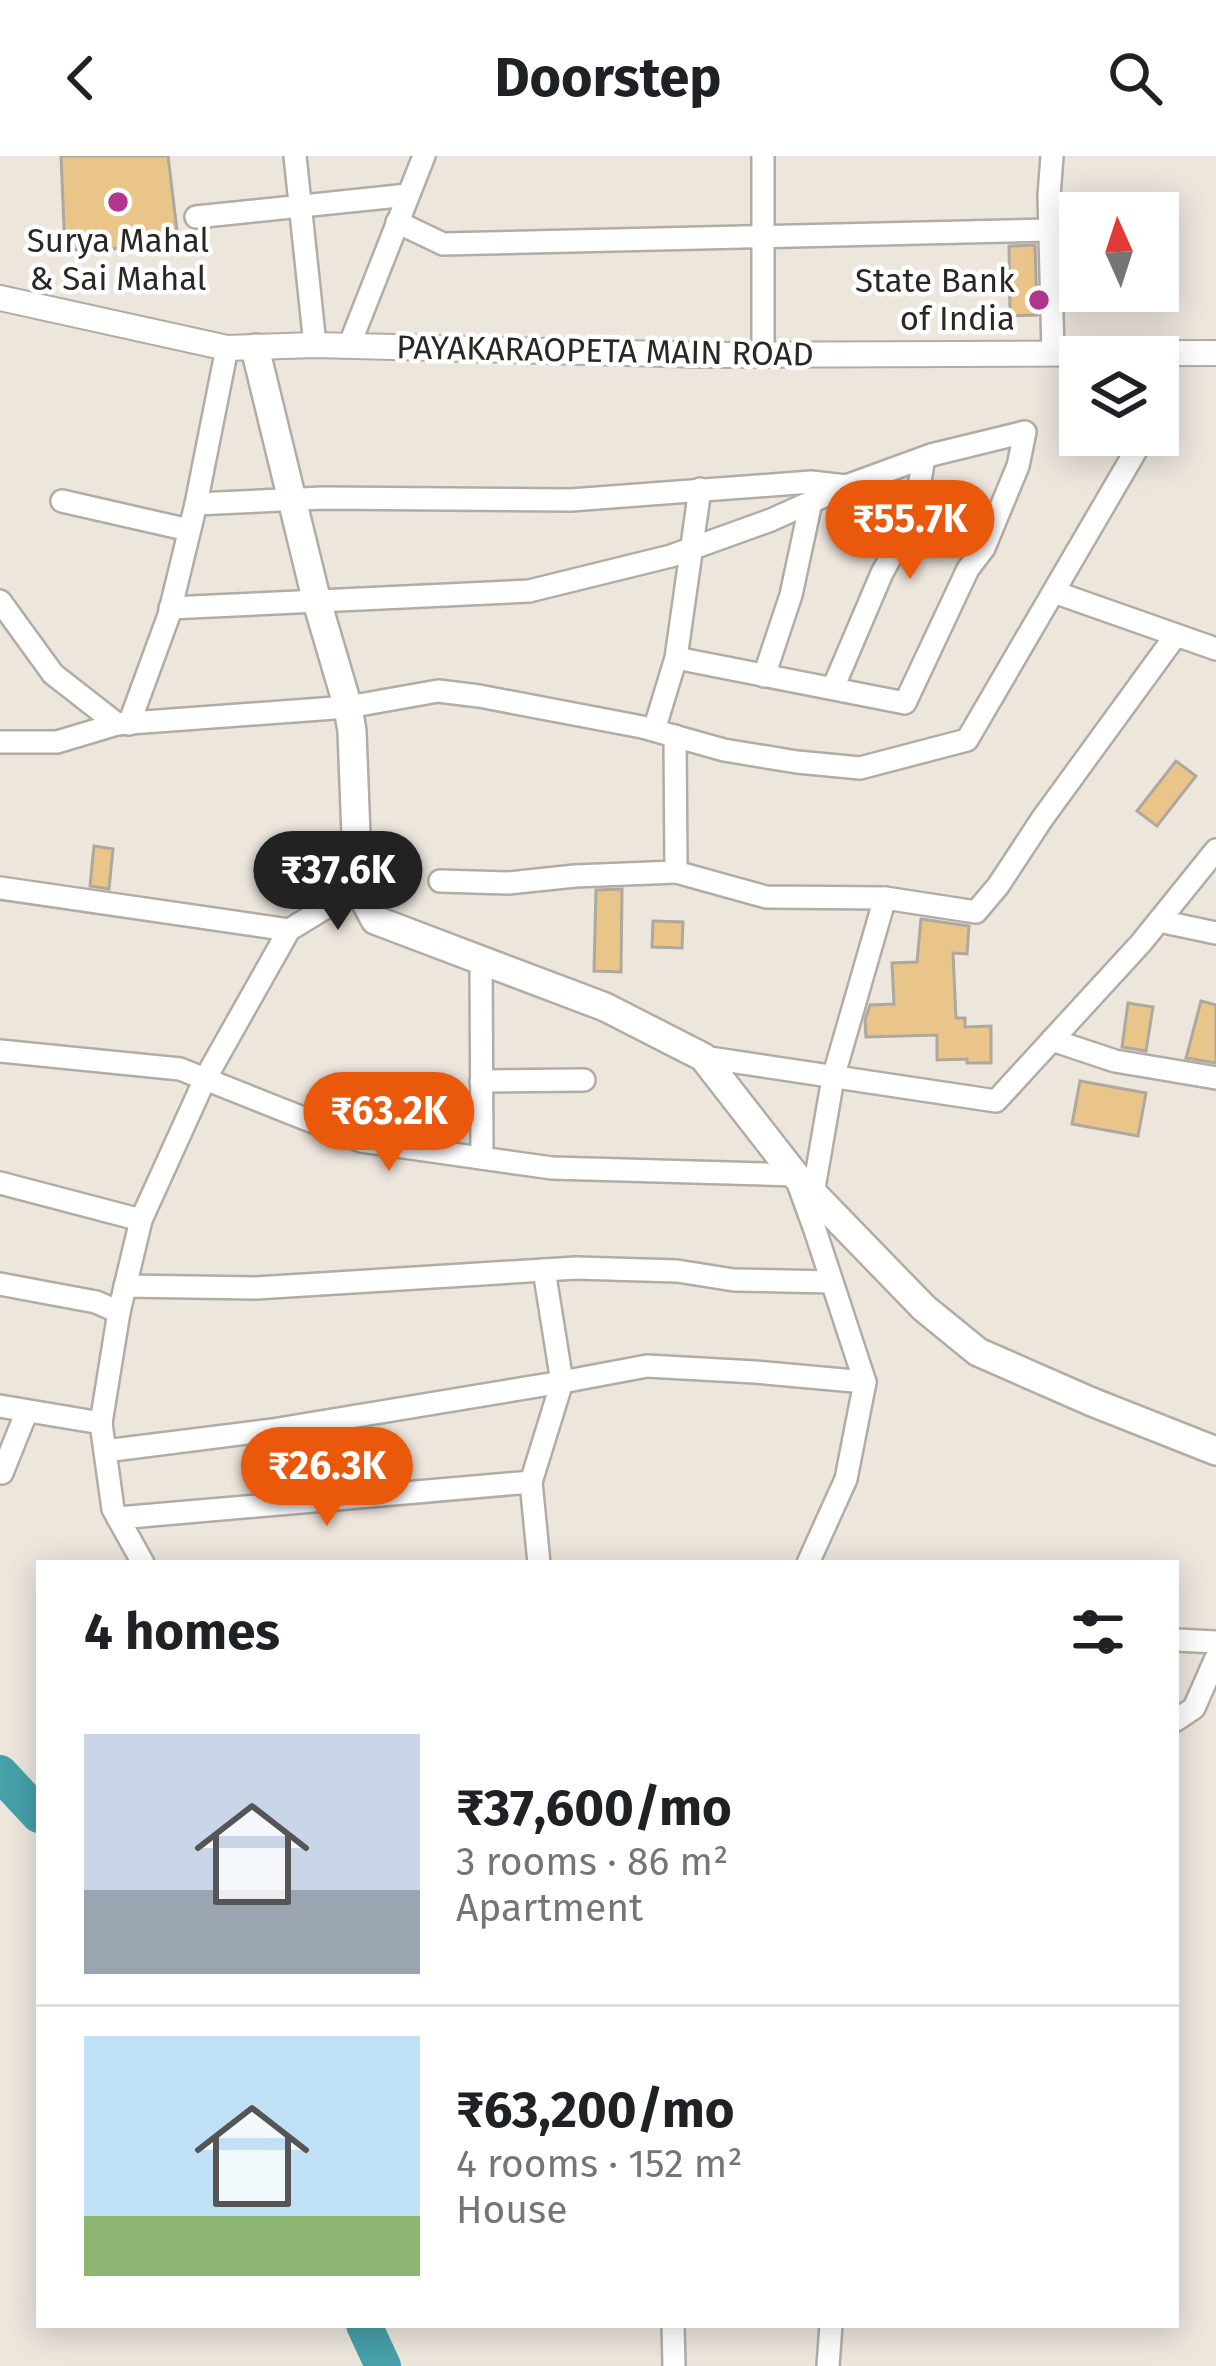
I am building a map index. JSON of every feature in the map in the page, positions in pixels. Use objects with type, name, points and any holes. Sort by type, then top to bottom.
[{"type":"main road","points":[[241,348],[291,501],[348,707],[358,888],[376,920],[605,1007],[704,1057],[804,1184],[924,1308],[978,1352],[1216,1451]]},
{"type":"street","points":[[295,156],[315,344]]},
{"type":"street","points":[[349,346],[424,156]]},
{"type":"street","points":[[763,354],[764,156]]},
{"type":"street","points":[[1052,156],[1053,354]]},
{"type":"street","points":[[196,217],[408,195]]},
{"type":"street","points":[[397,222],[443,244],[1050,230]]},
{"type":"street","name":"PAYAKARAOPETA MAIN ROAD","points":[[0,298],[241,348],[315,344],[763,354],[1059,354]]},
{"type":"street","points":[[123,724],[170,608],[241,348]]},
{"type":"street","name":"PAYAKARAOPETA MAIN ROAD","points":[[1179,353],[1216,353]]},
{"type":"street","points":[[170,608],[529,591],[692,549],[924,458],[1025,432],[1018,466],[984,548],[968,569],[905,703],[676,658]]},
{"type":"street","points":[[0,742],[57,742],[123,724],[348,707],[438,691],[664,733],[724,750],[860,768],[967,740],[1133,456]]},
{"type":"street","points":[[833,688],[882,573],[914,515],[924,458]]},
{"type":"street","points":[[196,504],[323,498],[571,500],[811,482],[846,486]]},
{"type":"street","points":[[676,872],[664,733],[700,489]]},
{"type":"street","points":[[62,501],[189,530]]},
{"type":"street","points":[[764,676],[791,595],[812,502]]},
{"type":"street","points":[[1054,592],[1216,649]]},
{"type":"street","points":[[0,601],[53,674],[123,724]]},
{"type":"street","points":[[440,881],[508,884],[676,872],[766,897],[885,898],[976,912],[1176,635]]},
{"type":"street","points":[[704,1057],[996,1101],[1159,921],[1216,850]]},
{"type":"street","points":[[0,888],[290,930]]},
{"type":"street","points":[[141,1560],[113,1509],[101,1424],[119,1312],[141,1220],[205,1079],[290,930],[358,888]]},
{"type":"street","points":[[809,1560],[846,1479],[865,1382],[804,1184],[885,898]]},
{"type":"street","points":[[1159,921],[1216,933]]},
{"type":"street","points":[[481,960],[482,1158]]},
{"type":"street","points":[[1052,1040],[1115,1061],[1216,1078]]},
{"type":"street","points":[[0,1051],[180,1070],[361,1141],[552,1168],[804,1184]]},
{"type":"street","points":[[482,1081],[584,1080]]},
{"type":"street","points":[[0,1183],[141,1220]]},
{"type":"street","points":[[125,1286],[256,1288],[544,1270],[676,1271],[734,1280],[831,1282]]},
{"type":"street","points":[[539,1560],[531,1482],[562,1382],[544,1270]]},
{"type":"street","points":[[0,1284],[96,1302],[119,1312]]},
{"type":"street","points":[[105,1451],[294,1426],[647,1366],[865,1382]]},
{"type":"street","points":[[0,1406],[101,1424]]},
{"type":"street","points":[[0,1472],[27,1411]]},
{"type":"street","points":[[118,1518],[531,1482]]},
{"type":"street","points":[[1179,1640],[1216,1642]]},
{"type":"street","points":[[1179,1718],[1194,1708],[1216,1658]]},
{"type":"street","points":[[673,2328],[674,2366]]},
{"type":"street","points":[[828,2366],[831,2328]]},
{"type":"building","name":"Surya Mahal & Sai Mahal","points":[[61,156],[168,156],[179,247],[65,250]]},
{"type":"building","points":[[1035,245],[1037,315],[1010,316],[1009,246]]},
{"type":"building","points":[[1176,761],[1196,776],[1157,826],[1137,811]]},
{"type":"building","points":[[94,846],[113,849],[109,889],[90,886]]},
{"type":"building","points":[[622,889],[621,972],[594,971],[596,890]]},
{"type":"building","points":[[921,919],[969,926],[967,954],[953,953],[956,1018],[965,1018],[965,1027],[991,1026],[991,1063],[937,1060],[937,1035],[866,1037],[870,1005],[894,1004],[892,963],[917,962]]},
{"type":"building","points":[[653,921],[683,922],[682,948],[652,947]]},
{"type":"building","points":[[1201,1001],[1216,1005],[1216,1063],[1186,1058]]},
{"type":"building","points":[[1128,1003],[1153,1007],[1146,1051],[1122,1047]]},
{"type":"building","points":[[1080,1081],[1146,1093],[1138,1136],[1072,1124]]},
{"type":"waterway","points":[[0,1773],[36,1812]]},
{"type":"waterway","points":[[365,2328],[383,2366]]},
{"type":"place","name":"Surya Mahal & Sai Mahal","points":[[118,202]]},
{"type":"place","name":"State Bank of India","points":[[1039,300]]}]
